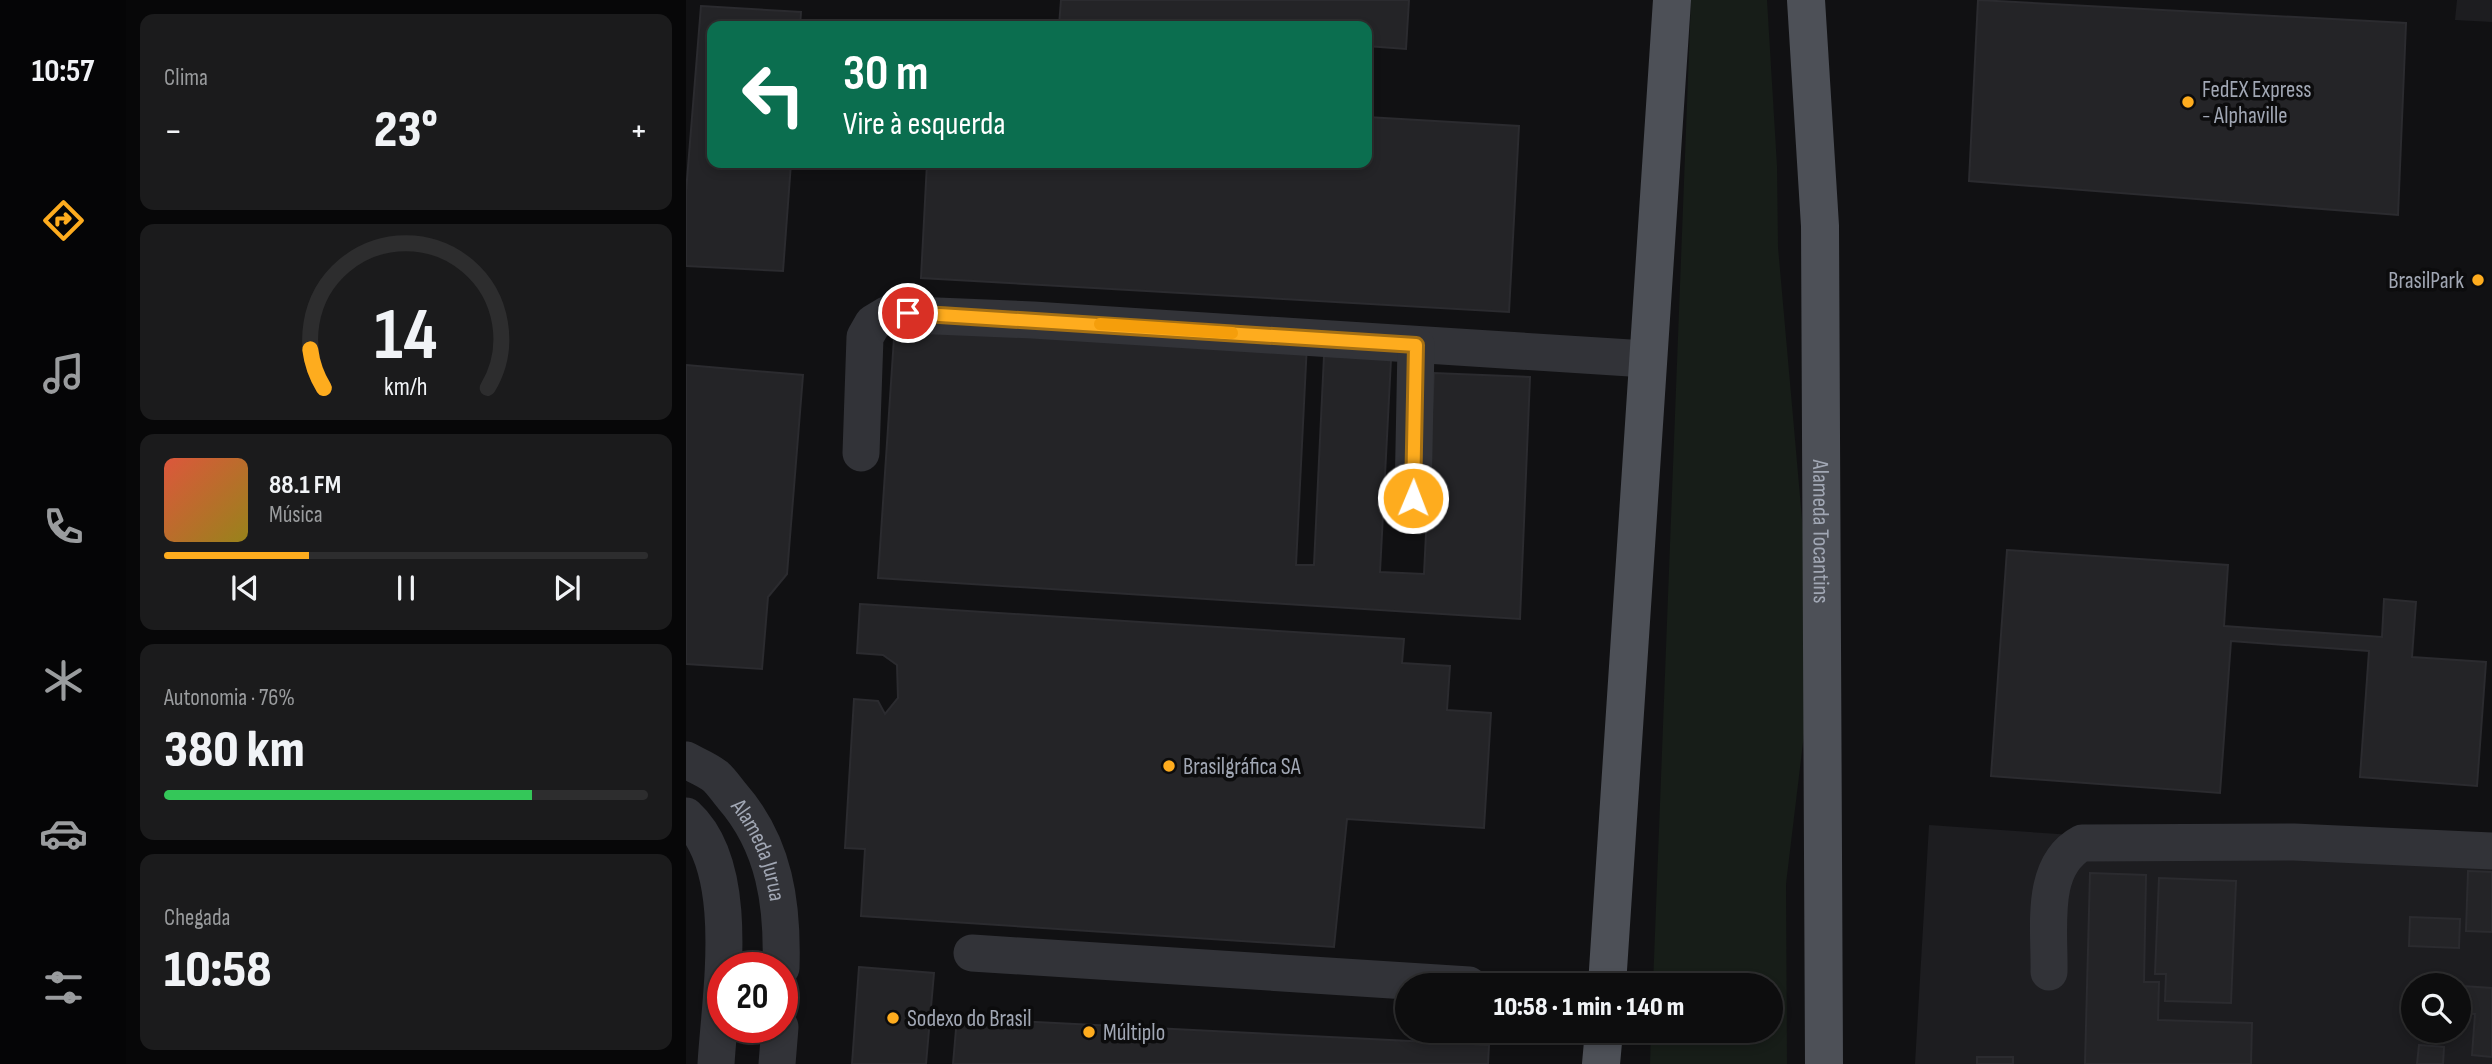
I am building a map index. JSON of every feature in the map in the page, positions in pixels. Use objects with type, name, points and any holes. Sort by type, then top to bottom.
[{"type":"main road","points":[[1608,973],[1646,359],[1672,0]]},
{"type":"main road","name":"Alameda Tocantins","points":[[1806,0],[1820,226],[1824,1064]]},
{"type":"main road","points":[[1601,1064],[1603,1043]]},
{"type":"street","points":[[861,453],[865,337],[873,323],[888,314],[1034,320],[1646,359]]},
{"type":"street","points":[[1413,498],[1416,345]]},
{"type":"street","name":"Alameda Jurua","points":[[686,760],[715,776],[744,809],[767,849],[776,882],[782,952]]},
{"type":"street","name":"Alameda Jurua","points":[[686,816],[709,848],[721,892],[723,937],[716,1064]]},
{"type":"street","points":[[2049,972],[2052,882],[2057,865],[2067,851],[2082,843],[2294,842],[2492,852]]},
{"type":"street","points":[[723,937],[782,952]]},
{"type":"street","points":[[972,953],[1395,980]]},
{"type":"street","points":[[777,1064],[779,1043]]},
{"type":"shaded area","points":[[1691,0],[1767,0],[1777,166],[1778,247],[1806,564],[1806,718],[1786,884],[1787,1064],[1650,1064],[1651,1043],[1783,1043],[1783,973],[1653,973]]},
{"type":"shaded area","points":[[2457,0],[2492,0],[2492,22],[2455,20]]},
{"type":"shaded area","points":[[1929,825],[2492,864],[2492,1064],[1915,1064]]},
{"type":"building","points":[[1061,0],[1409,0],[1406,49],[1372,46],[1372,21],[1059,21]]},
{"type":"building","name":"FedEX Express - Alphaville","points":[[1978,0],[2406,23],[2398,215],[1969,181]]},
{"type":"building","points":[[701,6],[801,12],[800,21],[707,21],[707,168],[791,168],[783,271],[686,266],[686,192]]},
{"type":"building","points":[[1372,117],[1519,126],[1509,312],[921,278],[927,168],[1372,168]]},
{"type":"building","points":[[895,323],[1307,343],[1296,565],[1314,565],[1324,356],[1391,359],[1380,572],[1424,574],[1434,373],[1530,377],[1520,619],[878,578]]},
{"type":"building","points":[[686,365],[803,375],[787,574],[768,597],[762,669],[686,664]]},
{"type":"building","points":[[2007,550],[2228,565],[2224,626],[2382,637],[2384,599],[2416,602],[2412,657],[2486,662],[2477,786],[2360,777],[2369,651],[2231,641],[2220,793],[1991,776]]},
{"type":"building","name":"Brasilgráfica SA","points":[[860,604],[1404,639],[1402,663],[1450,666],[1447,710],[1491,713],[1484,828],[1347,819],[1334,947],[861,916],[865,849],[845,848],[854,699],[878,701],[885,714],[898,698],[897,665],[883,655],[857,653]]},
{"type":"building","points":[[2468,871],[2492,872],[2492,932],[2466,931]]},
{"type":"building","points":[[2090,873],[2146,875],[2144,982],[2159,982],[2158,1020],[2252,1023],[2251,1064],[2085,1064]]},
{"type":"building","points":[[2159,878],[2236,881],[2231,1003],[2165,1001],[2166,974],[2155,974]]},
{"type":"building","points":[[2410,917],[2460,919],[2459,948],[2409,946]]},
{"type":"building","name":"Sodexo do Brasil","points":[[859,967],[934,973],[926,1064],[852,1064]]},
{"type":"building","points":[[2471,987],[2492,988],[2492,1057],[2472,1055],[2475,1014],[2471,1014]]},
{"type":"building","name":"Múltiplo","points":[[957,1018],[1395,1040],[1395,1043],[1489,1045],[1488,1064],[953,1064]]},
{"type":"building","points":[[2419,1045],[2444,1047],[2443,1064],[2417,1064]]},
{"type":"building","points":[[1977,1057],[2013,1057],[2013,1064],[1977,1064]]},
{"type":"slow traffic","points":[[1100,324],[1232,333]]},
{"type":"place","name":"FedEX Express - Alphaville","points":[[2188,102]]},
{"type":"place","name":"BrasilPark","points":[[2478,280]]},
{"type":"place","name":"Brasilgráfica SA","points":[[1169,766]]},
{"type":"place","name":"Sodexo do Brasil","points":[[893,1018]]},
{"type":"place","name":"Múltiplo","points":[[1089,1032]]},
{"type":"route","points":[[908,313],[1416,345],[1413,498]]}]
